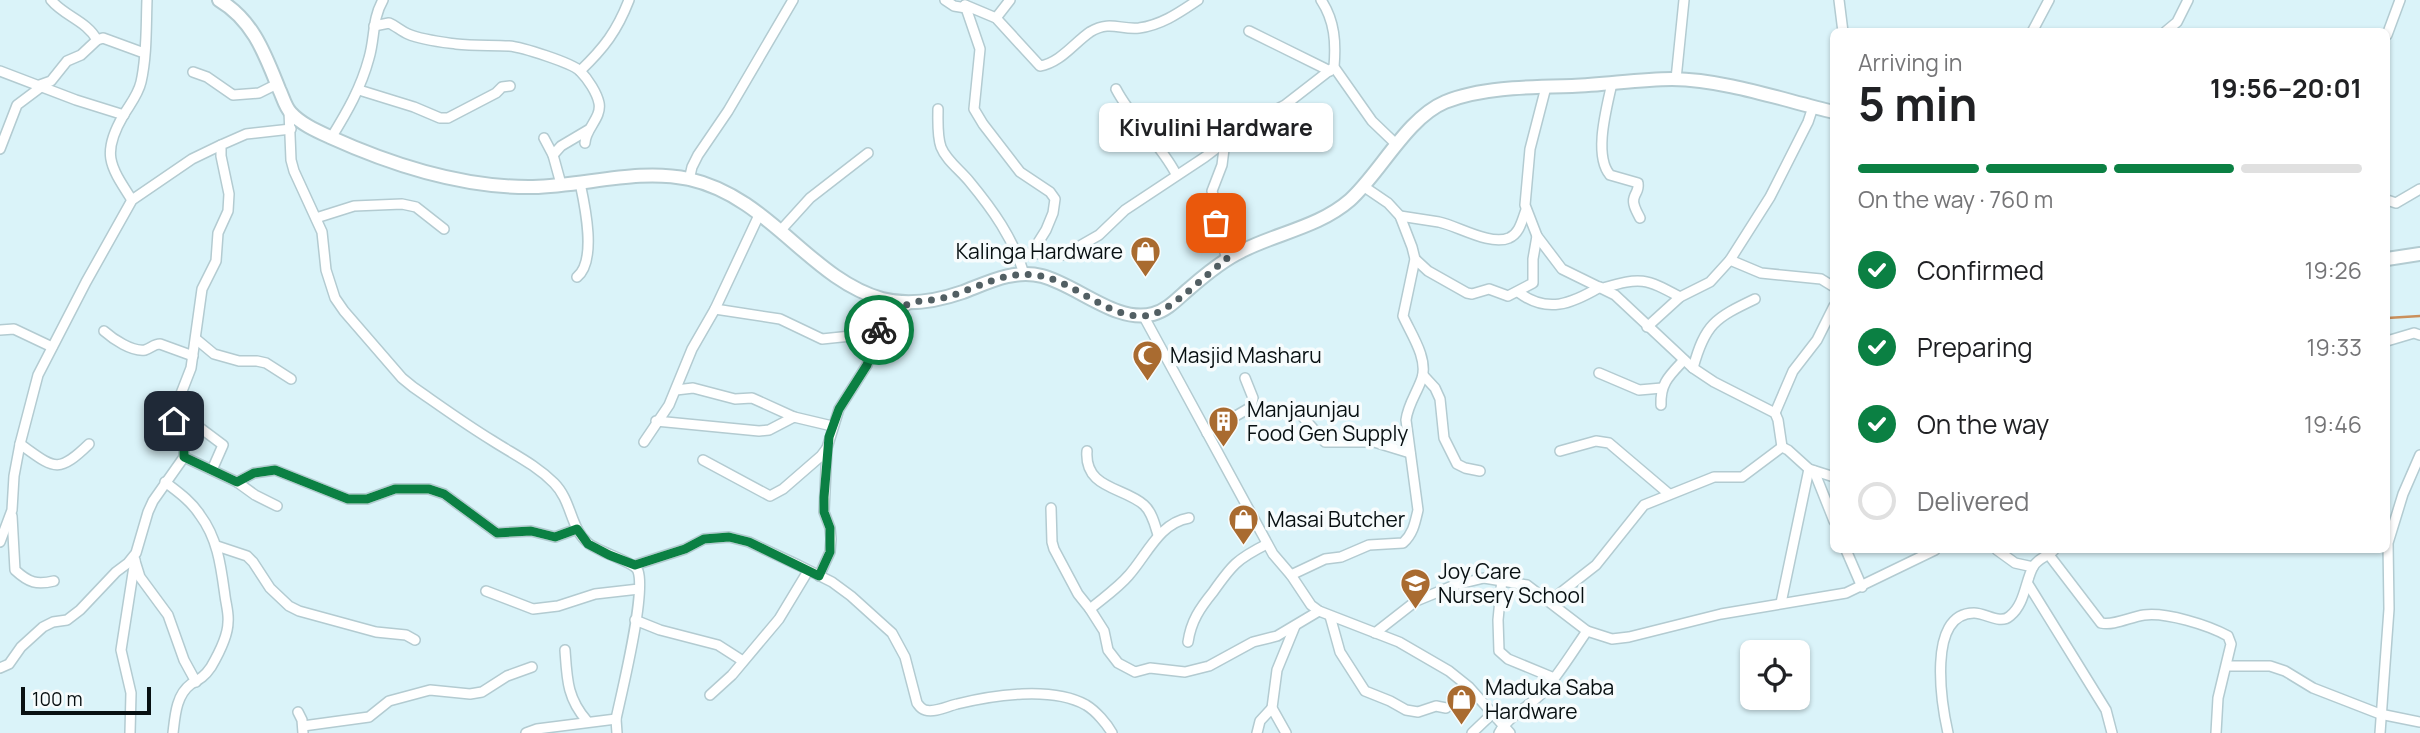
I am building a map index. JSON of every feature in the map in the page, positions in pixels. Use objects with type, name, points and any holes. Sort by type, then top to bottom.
[{"type":"street","points":[[51,0],[59,9],[86,26],[97,40]]},
{"type":"street","points":[[132,200],[112,169],[109,152],[115,131],[137,95],[144,53],[147,0]]},
{"type":"street","points":[[219,0],[231,7],[254,32],[289,111],[294,171],[322,232],[330,284],[344,311],[401,378],[491,440],[539,468],[562,491],[577,529],[588,544],[635,565],[638,569],[639,589],[616,719],[617,733]]},
{"type":"street","points":[[331,138],[359,90],[370,55],[376,12],[383,0]]},
{"type":"street","points":[[580,71],[602,50],[618,27],[629,0]]},
{"type":"street","points":[[689,180],[698,155],[728,111],[793,0]]},
{"type":"street","points":[[945,0],[954,6],[965,4],[996,18],[1041,66],[1054,61],[1090,33],[1106,26],[1137,28],[1155,24],[1169,19],[1198,0]]},
{"type":"street","points":[[996,18],[1010,0]]},
{"type":"street","points":[[1017,253],[1054,256],[1071,251],[1099,235],[1125,210],[1250,123],[1285,105],[1332,69],[1336,40],[1326,7],[1321,0]]},
{"type":"street","points":[[1676,79],[1684,0]]},
{"type":"street","points":[[1839,0],[1842,28]]},
{"type":"street","points":[[2034,28],[2049,0]]},
{"type":"street","points":[[2170,28],[2177,22],[2188,0]]},
{"type":"street","points":[[2390,28],[2400,0]]},
{"type":"street","points":[[965,4],[980,49],[981,61],[974,109],[1020,172],[1050,192],[1055,199],[1053,213],[1031,254]]},
{"type":"street","points":[[2177,22],[2181,28]]},
{"type":"street","points":[[374,26],[389,23],[408,34],[455,44],[508,46],[573,66],[594,90],[600,105],[584,143]]},
{"type":"street","points":[[1250,31],[1332,69],[1357,97],[1373,121],[1397,145]]},
{"type":"street","points":[[0,149],[17,105],[51,81],[67,61],[81,55],[97,40],[103,38],[144,53]]},
{"type":"street","points":[[0,72],[124,115]]},
{"type":"street","points":[[193,72],[207,77],[233,95],[259,93],[277,84]]},
{"type":"street","points":[[289,111],[331,138],[426,174],[490,186],[536,187],[647,176],[689,180],[738,200],[760,213],[836,276],[863,292],[885,300],[910,303],[942,299],[993,279],[1024,274],[1039,275],[1065,284],[1126,315],[1143,316],[1169,307],[1227,259],[1335,211],[1351,199],[1416,124],[1442,103],[1476,92],[1676,79],[1712,83],[1830,111]]},
{"type":"street","points":[[1612,83],[1603,133],[1603,161],[1610,175],[1638,183],[1639,189],[1634,204],[1640,218]]},
{"type":"street","points":[[359,90],[414,107],[430,115],[449,118],[496,93],[502,87],[510,86]]},
{"type":"street","points":[[1400,216],[1439,222],[1475,235],[1501,240],[1512,236],[1519,229],[1526,210],[1530,149],[1546,87]]},
{"type":"street","points":[[1116,89],[1125,106],[1166,154],[1176,174]]},
{"type":"street","points":[[1647,327],[1680,297],[1710,282],[1730,260],[1770,197],[1813,107]]},
{"type":"street","points":[[939,109],[940,144],[944,152],[998,219],[1017,253],[1024,274]]},
{"type":"street","points":[[54,581],[39,584],[30,582],[15,570],[12,510],[14,476],[20,444],[38,375],[52,347],[132,200],[192,159],[221,145],[246,134],[290,129]]},
{"type":"street","points":[[554,155],[561,146],[588,130]]},
{"type":"street","points":[[544,138],[554,155],[561,184]]},
{"type":"street","points":[[1225,141],[1222,166],[1212,191],[1217,209],[1216,223],[1227,259]]},
{"type":"street","points":[[130,733],[131,693],[121,650],[134,558],[148,512],[165,482],[184,457],[184,449],[174,421],[175,409],[191,368],[202,289],[216,261],[218,233],[228,211],[229,194],[221,145]]},
{"type":"street","points":[[781,230],[810,198],[868,153]]},
{"type":"street","points":[[577,277],[588,261],[584,201],[580,183]]},
{"type":"street","points":[[1363,186],[1388,203],[1400,216],[1415,259],[1428,271],[1472,295],[1483,289],[1508,296],[1533,283],[1533,259],[1538,236]]},
{"type":"street","points":[[2390,201],[2396,203],[2420,189]]},
{"type":"street","points":[[316,218],[354,205],[402,204],[416,207],[444,229]]},
{"type":"street","points":[[1526,210],[1538,236],[1562,269],[1615,295],[1693,368],[1714,382],[1775,413],[1782,447]]},
{"type":"street","points":[[644,442],[669,405],[691,349],[715,309],[760,213]]},
{"type":"street","points":[[2390,259],[2420,254]]},
{"type":"street","points":[[1415,259],[1404,316],[1413,333],[1423,375],[1435,388],[1440,399],[1444,438],[1457,464],[1480,471]]},
{"type":"street","points":[[1730,260],[1762,273],[1821,279],[1830,285]]},
{"type":"street","points":[[1518,292],[1538,304],[1559,304],[1583,298],[1601,287],[1643,280],[1680,297]]},
{"type":"street","points":[[1693,368],[1708,328],[1733,309],[1755,299]]},
{"type":"street","points":[[819,576],[830,552],[830,528],[824,512],[827,448],[832,426],[839,409],[867,365],[878,332],[910,303]]},
{"type":"street","points":[[715,309],[780,319],[822,339],[859,334],[874,323],[885,323]]},
{"type":"street","points":[[1775,413],[1793,372],[1817,340],[1830,314]]},
{"type":"street","points":[[1143,316],[1273,555],[1291,575],[1311,605],[1330,616],[1399,642],[1449,671],[1469,687],[1493,713],[1501,729],[1510,733]]},
{"type":"street","points":[[0,330],[14,329],[52,347]]},
{"type":"street","points":[[104,331],[111,338],[138,349],[146,349],[156,343],[193,356]]},
{"type":"street","points":[[2390,340],[2413,333],[2420,335]]},
{"type":"street","points":[[196,339],[214,354],[239,361],[265,363],[291,379]]},
{"type":"street","points":[[1661,405],[1662,388],[1669,374],[1684,360]]},
{"type":"street","points":[[1598,373],[1639,390],[1662,388]]},
{"type":"street","points":[[1291,575],[1325,559],[1341,557],[1369,545],[1396,545],[1408,538],[1412,532],[1418,510],[1407,414],[1423,375]]},
{"type":"street","points":[[1207,433],[1251,407],[1253,398],[1245,378]]},
{"type":"street","points":[[676,390],[693,388],[735,399],[752,398],[794,417],[832,426]]},
{"type":"street","points":[[175,409],[223,445],[212,470]]},
{"type":"street","points":[[1301,415],[1325,442],[1374,442],[1410,453]]},
{"type":"street","points":[[656,421],[737,430],[769,430],[794,417]]},
{"type":"street","points":[[1560,451],[1596,441],[1609,443],[1669,494]]},
{"type":"street","points":[[20,444],[57,466],[72,461],[89,444]]},
{"type":"street","points":[[1782,447],[1811,470],[1830,476]]},
{"type":"street","points":[[1549,601],[1596,565],[1644,505],[1714,477],[1742,477],[1782,447]]},
{"type":"street","points":[[703,460],[770,496],[783,489],[827,448]]},
{"type":"street","points":[[1087,451],[1096,479],[1142,503],[1148,510],[1158,535]]},
{"type":"street","points":[[2390,536],[2403,494],[2420,455]]},
{"type":"street","points":[[184,457],[237,482],[276,506]]},
{"type":"street","points":[[237,482],[254,473],[275,470],[348,499],[367,499],[395,489],[429,489],[444,494],[497,533],[531,531],[555,537],[577,529]]},
{"type":"street","points":[[1811,470],[1830,512]]},
{"type":"street","points":[[1781,603],[1811,470]]},
{"type":"street","points":[[165,482],[186,498],[201,515],[216,546],[229,624],[211,667],[203,678],[181,695],[175,713],[173,733]]},
{"type":"street","points":[[1051,508],[1054,549],[1078,594],[1104,631],[1108,650],[1118,663],[1135,672],[1150,668],[1185,672],[1209,666],[1253,642],[1277,636],[1319,611]]},
{"type":"street","points":[[0,542],[12,510]]},
{"type":"street","points":[[1090,609],[1128,577],[1158,535],[1176,522],[1189,518]]},
{"type":"street","points":[[635,565],[685,549],[704,539],[729,537],[749,542],[819,576],[851,596],[892,633],[905,657],[917,704],[921,708],[931,710],[1028,694],[1059,697],[1087,705],[1112,733]]},
{"type":"street","points":[[1188,642],[1194,618],[1226,571],[1237,561],[1267,544]]},
{"type":"street","points":[[216,546],[247,556],[270,588],[289,606],[299,611],[376,632],[406,635],[415,640]]},
{"type":"street","points":[[1847,553],[1862,587]]},
{"type":"street","points":[[1375,633],[1416,601],[1468,580],[1484,578],[1527,584],[1587,631],[1612,639],[1629,637],[1721,614],[1827,597],[1862,587],[1929,553]]},
{"type":"street","points":[[2001,553],[2015,563],[2033,566]]},
{"type":"street","points":[[1948,733],[1941,697],[1940,671],[1942,648],[1954,622],[1972,613],[2005,619],[2011,615],[2028,584],[2033,566],[2050,553]]},
{"type":"street","points":[[2052,553],[2101,623],[2163,614],[2228,636],[2231,644],[2218,698],[2216,733]]},
{"type":"street","points":[[2380,733],[2389,609],[2388,553]]},
{"type":"street","points":[[0,668],[9,664],[21,647],[43,627],[67,620],[80,610],[134,558]]},
{"type":"street","points":[[134,558],[140,577],[168,615],[184,660],[196,682]]},
{"type":"street","points":[[710,695],[733,675],[779,619],[808,571]]},
{"type":"street","points":[[1502,579],[1498,620],[1499,651],[1508,659],[1554,678]]},
{"type":"street","points":[[2028,584],[2106,710],[2112,733]]},
{"type":"street","points":[[486,591],[533,609],[558,606],[595,594],[639,589]]},
{"type":"street","points":[[1330,616],[1340,652],[1368,694],[1391,701],[1406,710],[1418,712],[1436,706],[1446,708]]},
{"type":"street","points":[[635,620],[718,645],[743,661]]},
{"type":"street","points":[[1256,733],[1260,721],[1272,708],[1277,670],[1295,626]]},
{"type":"street","points":[[1501,729],[1527,708],[1554,678],[1587,631]]},
{"type":"street","points":[[565,650],[572,703],[586,722]]},
{"type":"street","points":[[2227,666],[2270,666],[2285,671],[2314,688],[2380,714],[2420,722]]},
{"type":"street","points":[[298,712],[303,729],[369,717],[389,701],[430,690],[470,694],[482,692],[507,676],[532,667]]},
{"type":"street","points":[[1272,708],[1286,733]]},
{"type":"street","points":[[1472,733],[1493,713]]},
{"type":"street","points":[[526,733],[537,729],[616,719]]},
{"type":"waterway","points":[[2390,318],[2420,316]]},
{"type":"way so far","points":[[879,330],[910,303],[942,299],[993,279],[1024,274],[1039,275],[1065,284],[1126,315],[1151,315],[1169,307],[1227,259],[1216,223]]},
{"type":"place","name":"Kivulini Hardware","points":[[1216,223]]},
{"type":"place","name":"Kalinga Hardware","points":[[1146,278]]},
{"type":"place","name":"Masjid Masharu","points":[[1147,382]]},
{"type":"place","name":"Manjaunjau Food Gen Supply","points":[[1224,448]]},
{"type":"place","name":"Masai Butcher","points":[[1244,546]]},
{"type":"place","name":"Joy Care Nursery School","points":[[1415,610]]},
{"type":"place","name":"Maduka Saba Hardware","points":[[1462,726]]},
{"type":"route","points":[[174,421],[184,449],[184,457],[237,482],[254,473],[275,470],[348,499],[367,499],[395,489],[429,489],[444,494],[497,533],[531,531],[555,537],[577,529],[588,544],[599,551],[635,565],[685,549],[704,539],[729,537],[749,542],[819,576],[830,552],[831,540],[824,512],[829,437],[839,409],[867,365],[879,330]]}]
